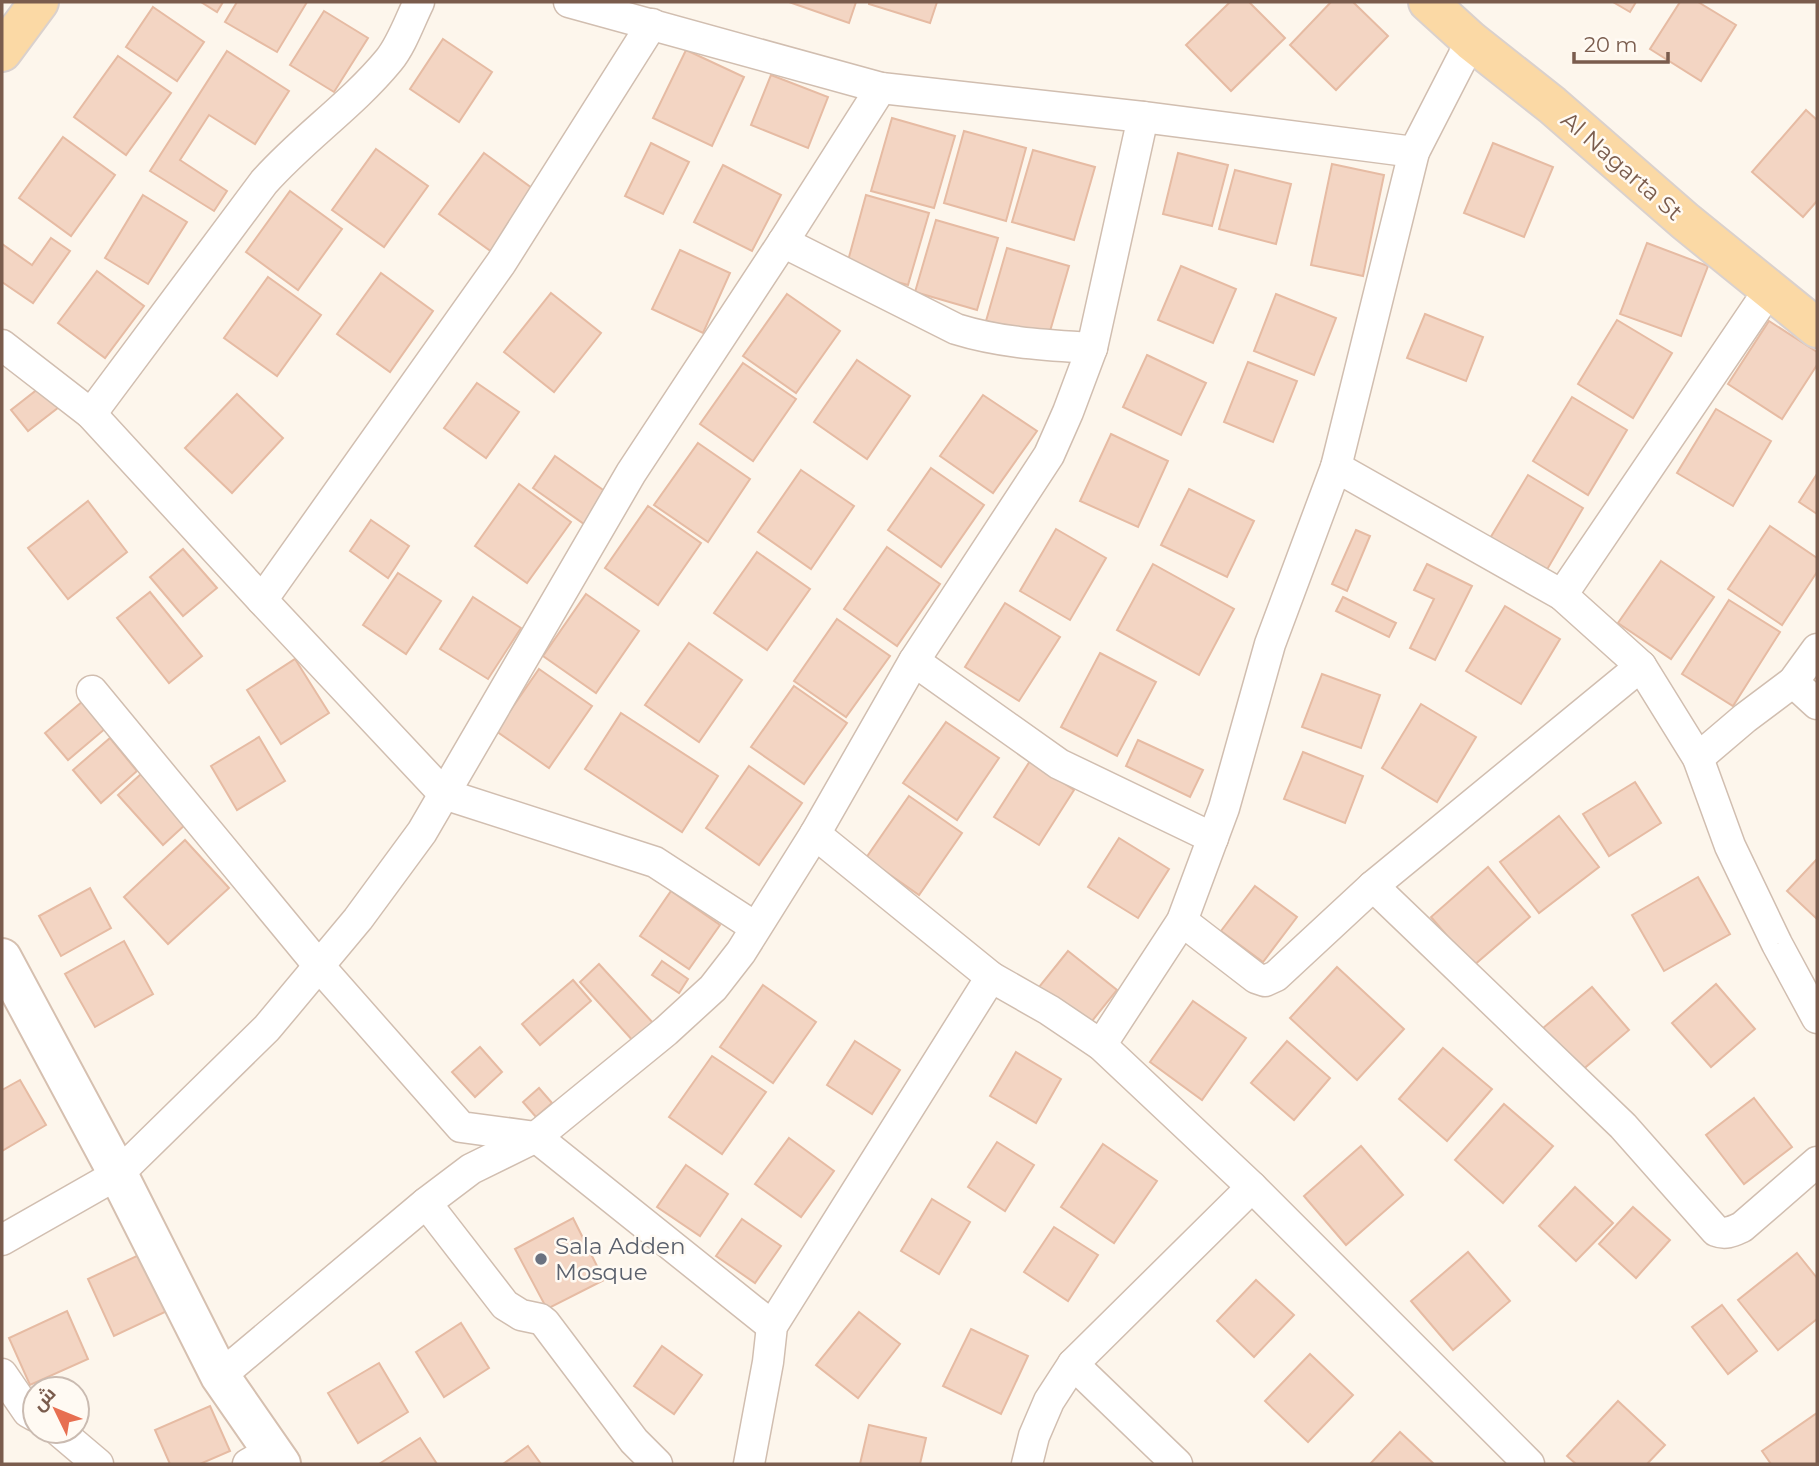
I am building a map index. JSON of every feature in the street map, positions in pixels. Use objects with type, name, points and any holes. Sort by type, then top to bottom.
[{"type":"main road","points":[[2,52],[39,2]]},
{"type":"main road","name":"Al Nagarta St","points":[[1428,2],[1685,221],[1817,328]]},
{"type":"main road","points":[[2,958],[118,1174],[220,1376],[267,1460]]},
{"type":"street","points":[[91,414],[264,182],[289,155],[355,97],[391,58],[419,2]]},
{"type":"street","points":[[569,2],[881,88],[1143,117],[1414,152]]},
{"type":"street","points":[[262,600],[501,263],[652,24]]},
{"type":"street","points":[[1101,1045],[1182,921],[1213,838],[1270,644],[1336,467],[1414,152],[1471,41]]},
{"type":"street","points":[[2,1240],[118,1174],[267,1028],[358,919],[422,832],[631,473],[881,88]]},
{"type":"street","points":[[220,1376],[426,1203],[471,1169],[536,1138],[666,1031],[713,988],[741,953],[815,834],[914,661],[1049,455],[1092,348],[1143,117]]},
{"type":"street","points":[[783,242],[956,329],[1020,344],[1092,348]]},
{"type":"street","points":[[1563,594],[1769,290]]},
{"type":"street","points":[[2,345],[91,414],[444,794],[655,862],[755,927]]},
{"type":"street","points":[[1336,467],[1563,594],[1641,666],[1698,758],[1730,846],[1777,944],[1817,1018]]},
{"type":"street","points":[[1698,758],[1793,682],[1817,649]]},
{"type":"street","points":[[914,661],[1059,764],[1213,838]]},
{"type":"street","points":[[1182,921],[1256,978],[1265,981],[1276,976],[1373,886],[1641,666]]},
{"type":"street","points":[[1793,682],[1817,704]]},
{"type":"street","points":[[92,691],[319,966],[461,1127],[536,1138],[772,1326]]},
{"type":"street","points":[[815,834],[991,977],[1049,1010],[1101,1045],[1252,1187],[1529,1464]]},
{"type":"street","points":[[1373,886],[1623,1126],[1716,1231],[1730,1232],[1742,1227],[1817,1162]]},
{"type":"street","points":[[749,1464],[772,1326],[991,977]]},
{"type":"street","points":[[1027,1464],[1034,1436],[1049,1401],[1073,1364],[1252,1187]]},
{"type":"street","points":[[426,1203],[505,1305],[521,1315],[545,1324],[634,1441],[657,1464]]},
{"type":"street","points":[[1073,1364],[1177,1464]]},
{"type":"street","points":[[2,1374],[21,1402]]},
{"type":"street","points":[[76,1445],[98,1464]]},
{"type":"building","points":[[201,2],[223,2],[217,12]]},
{"type":"building","points":[[237,2],[307,2],[277,52],[225,22]]},
{"type":"building","points":[[789,2],[856,2],[849,23]]},
{"type":"building","points":[[869,2],[937,2],[930,23]]},
{"type":"building","points":[[1230,2],[1249,2],[1285,38],[1231,91],[1186,45]]},
{"type":"building","points":[[1331,2],[1353,2],[1388,36],[1336,90],[1290,45]]},
{"type":"building","points":[[1613,2],[1636,2],[1630,12]]},
{"type":"building","points":[[1680,2],[1698,2],[1736,25],[1701,81],[1650,49]]},
{"type":"building","points":[[153,7],[204,42],[177,81],[126,47]]},
{"type":"building","points":[[324,11],[368,38],[334,92],[290,65]]},
{"type":"building","points":[[443,39],[492,72],[459,122],[410,89]]},
{"type":"building","points":[[686,50],[744,77],[712,146],[653,118]]},
{"type":"building","points":[[227,51],[289,91],[255,144],[209,115],[180,160],[227,191],[214,211],[150,171]]},
{"type":"building","points":[[118,56],[171,93],[126,155],[74,117]]},
{"type":"building","points":[[771,75],[828,97],[808,148],[751,125]]},
{"type":"building","points":[[1806,110],[1817,120],[1817,201],[1803,217],[1752,172]]},
{"type":"building","points":[[892,118],[955,136],[934,208],[871,191]]},
{"type":"building","points":[[964,131],[1026,148],[1006,221],[944,203]]},
{"type":"building","points":[[63,137],[115,175],[71,236],[19,198]]},
{"type":"building","points":[[651,143],[689,162],[663,214],[625,196]]},
{"type":"building","points":[[1493,143],[1553,167],[1524,237],[1464,213]]},
{"type":"building","points":[[376,149],[428,186],[384,247],[332,210]]},
{"type":"building","points":[[1033,150],[1095,167],[1074,240],[1012,222]]},
{"type":"building","points":[[484,153],[536,191],[492,252],[439,214]]},
{"type":"building","points":[[1178,153],[1228,165],[1212,226],[1163,214]]},
{"type":"building","points":[[1332,164],[1384,175],[1363,276],[1311,265]]},
{"type":"building","points":[[723,165],[781,195],[752,251],[694,222]]},
{"type":"building","points":[[1235,170],[1291,184],[1276,244],[1219,229]]},
{"type":"building","points":[[290,191],[342,229],[298,290],[246,252]]},
{"type":"building","points":[[143,195],[187,222],[148,284],[105,258]]},
{"type":"building","points":[[866,195],[929,213],[908,285],[846,268]]},
{"type":"building","points":[[936,220],[998,238],[977,310],[915,292]]},
{"type":"building","points":[[51,238],[70,251],[33,303],[2,282],[2,244],[32,265]]},
{"type":"building","points":[[1647,243],[1708,266],[1681,336],[1620,314]]},
{"type":"building","points":[[1007,248],[1069,266],[1048,338],[986,321]]},
{"type":"building","points":[[680,250],[730,273],[703,333],[652,309]]},
{"type":"building","points":[[1181,266],[1236,289],[1213,343],[1158,320]]},
{"type":"building","points":[[97,271],[144,306],[105,358],[58,323]]},
{"type":"building","points":[[381,273],[433,311],[390,372],[337,334]]},
{"type":"building","points":[[268,277],[321,315],[277,376],[224,338]]},
{"type":"building","points":[[551,293],[601,333],[554,392],[504,352]]},
{"type":"building","points":[[787,294],[840,331],[796,393],[743,356]]},
{"type":"building","points":[[1276,294],[1336,318],[1314,375],[1254,351]]},
{"type":"building","points":[[1425,314],[1483,337],[1466,381],[1407,358]]},
{"type":"building","points":[[1617,320],[1672,353],[1633,418],[1578,384]]},
{"type":"building","points":[[1769,321],[1817,352],[1817,365],[1782,419],[1728,384]]},
{"type":"building","points":[[1147,355],[1206,383],[1181,435],[1123,407]]},
{"type":"building","points":[[857,360],[910,396],[867,459],[814,422]]},
{"type":"building","points":[[1248,362],[1297,381],[1273,442],[1224,422]]},
{"type":"building","points":[[743,363],[796,399],[753,461],[700,424]]},
{"type":"building","points":[[477,383],[519,412],[486,458],[444,428]]},
{"type":"building","points":[[43,385],[59,407],[28,431],[11,410]]},
{"type":"building","points":[[237,394],[283,438],[232,493],[185,448]]},
{"type":"building","points":[[983,395],[1037,431],[993,493],[940,456]]},
{"type":"building","points":[[1572,397],[1627,430],[1588,495],[1533,461]]},
{"type":"building","points":[[1716,409],[1771,441],[1733,506],[1677,473]]},
{"type":"building","points":[[1111,434],[1168,461],[1138,527],[1080,501]]},
{"type":"building","points":[[698,443],[750,479],[708,542],[654,505]]},
{"type":"building","points":[[555,456],[606,492],[584,524],[533,488]]},
{"type":"building","points":[[931,468],[984,505],[941,567],[888,530]]},
{"type":"building","points":[[801,470],[854,506],[811,569],[758,532]]},
{"type":"building","points":[[1817,474],[1817,514],[1799,502]]},
{"type":"building","points":[[1528,475],[1583,508],[1545,573],[1489,540]]},
{"type":"building","points":[[519,484],[571,522],[527,583],[475,546]]},
{"type":"building","points":[[1189,489],[1254,521],[1227,577],[1161,545]]},
{"type":"building","points":[[88,501],[127,552],[68,599],[28,548]]},
{"type":"building","points":[[648,506],[701,543],[658,605],[605,568]]},
{"type":"building","points":[[371,520],[409,546],[388,578],[350,551]]},
{"type":"building","points":[[1770,526],[1817,558],[1817,572],[1782,625],[1728,589]]},
{"type":"building","points":[[1056,529],[1106,558],[1070,620],[1020,591]]},
{"type":"building","points":[[1356,530],[1370,536],[1347,591],[1332,584]]},
{"type":"building","points":[[887,547],[940,584],[897,646],[844,609]]},
{"type":"building","points":[[183,549],[217,588],[183,616],[150,577]]},
{"type":"building","points":[[757,552],[810,589],[767,650],[714,613]]},
{"type":"building","points":[[1661,561],[1714,597],[1671,659],[1618,623]]},
{"type":"building","points":[[1153,564],[1234,609],[1199,675],[1117,630]]},
{"type":"building","points":[[1427,564],[1472,586],[1435,660],[1410,648],[1434,599],[1414,590]]},
{"type":"building","points":[[398,573],[441,601],[406,654],[363,625]]},
{"type":"building","points":[[150,592],[202,656],[169,683],[117,618]]},
{"type":"building","points":[[586,594],[639,631],[596,693],[543,656]]},
{"type":"building","points":[[473,597],[521,628],[488,679],[440,649]]},
{"type":"building","points":[[1343,597],[1396,623],[1389,637],[1336,611]]},
{"type":"building","points":[[1729,600],[1780,632],[1733,706],[1682,674]]},
{"type":"building","points":[[1005,603],[1060,637],[1019,701],[965,667]]},
{"type":"building","points":[[1505,606],[1560,639],[1521,704],[1466,671]]},
{"type":"building","points":[[837,619],[890,656],[846,717],[794,681]]},
{"type":"building","points":[[689,643],[742,680],[699,742],[645,705]]},
{"type":"building","points":[[1100,653],[1156,682],[1117,756],[1061,727]]},
{"type":"building","points":[[295,659],[329,713],[281,744],[247,690]]},
{"type":"building","points":[[539,669],[592,706],[549,768],[496,731]]},
{"type":"building","points":[[1322,674],[1380,695],[1361,748],[1302,727]]},
{"type":"building","points":[[794,686],[847,723],[804,784],[751,747]]},
{"type":"building","points":[[83,701],[106,728],[68,760],[45,733]]},
{"type":"building","points":[[1421,704],[1476,737],[1437,802],[1382,768]]},
{"type":"building","points":[[621,713],[718,776],[682,832],[585,769]]},
{"type":"building","points":[[946,722],[999,758],[957,820],[903,783]]},
{"type":"building","points":[[259,737],[285,781],[237,810],[211,766]]},
{"type":"building","points":[[110,738],[137,771],[101,803],[73,770]]},
{"type":"building","points":[[1138,740],[1203,770],[1190,797],[1126,766]]},
{"type":"building","points":[[1303,752],[1363,776],[1345,823],[1284,799]]},
{"type":"building","points":[[1030,761],[1074,790],[1039,845],[994,817]]},
{"type":"building","points":[[749,766],[802,803],[759,865],[706,828]]},
{"type":"building","points":[[141,774],[186,824],[163,845],[118,795]]},
{"type":"building","points":[[1635,782],[1661,823],[1609,856],[1583,814]]},
{"type":"building","points":[[909,796],[962,833],[919,895],[866,858]]},
{"type":"building","points":[[1559,816],[1599,867],[1539,913],[1500,862]]},
{"type":"building","points":[[1119,838],[1169,869],[1138,918],[1088,887]]},
{"type":"building","points":[[185,840],[229,888],[168,944],[124,897]]},
{"type":"building","points":[[1817,859],[1817,919],[1787,891]]},
{"type":"building","points":[[1488,867],[1530,917],[1473,966],[1431,917]]},
{"type":"building","points":[[1698,877],[1730,934],[1664,971],[1632,915]]},
{"type":"building","points":[[1255,886],[1297,917],[1263,962],[1221,931]]},
{"type":"building","points":[[90,888],[111,928],[61,956],[39,916]]},
{"type":"building","points":[[671,891],[720,925],[689,969],[640,936]]},
{"type":"building","points":[[124,941],[153,994],[95,1027],[65,974]]},
{"type":"building","points":[[1068,951],[1117,990],[1088,1026],[1039,987]]},
{"type":"building","points":[[662,961],[688,979],[679,993],[652,975]]},
{"type":"building","points":[[599,964],[654,1024],[634,1042],[580,982]]},
{"type":"building","points":[[1337,967],[1404,1029],[1357,1080],[1290,1018]]},
{"type":"building","points":[[573,980],[591,1001],[540,1045],[522,1024]]},
{"type":"building","points":[[1716,984],[1755,1029],[1711,1067],[1672,1023]]},
{"type":"building","points":[[763,985],[816,1022],[773,1083],[720,1047]]},
{"type":"building","points":[[1592,987],[1629,1030],[1580,1072],[1543,1028]]},
{"type":"building","points":[[1193,1001],[1246,1038],[1202,1100],[1150,1062]]},
{"type":"building","points":[[855,1041],[900,1070],[872,1114],[827,1085]]},
{"type":"building","points":[[1287,1041],[1330,1078],[1294,1120],[1251,1083]]},
{"type":"building","points":[[480,1047],[502,1072],[475,1097],[452,1072]]},
{"type":"building","points":[[1443,1048],[1492,1089],[1447,1141],[1399,1099]]},
{"type":"building","points":[[1016,1052],[1061,1079],[1036,1123],[990,1096]]},
{"type":"building","points":[[712,1056],[766,1092],[722,1154],[669,1117]]},
{"type":"building","points":[[20,1080],[46,1125],[2,1151],[2,1090]]},
{"type":"building","points":[[539,1088],[552,1103],[536,1117],[523,1102]]},
{"type":"building","points":[[1754,1098],[1792,1147],[1744,1184],[1706,1135]]},
{"type":"building","points":[[1504,1104],[1553,1146],[1503,1203],[1455,1160]]},
{"type":"building","points":[[789,1138],[834,1171],[801,1217],[755,1184]]},
{"type":"building","points":[[997,1142],[1034,1165],[1005,1211],[968,1187]]},
{"type":"building","points":[[1103,1144],[1157,1181],[1114,1243],[1061,1207]]},
{"type":"building","points":[[1361,1146],[1403,1195],[1346,1245],[1304,1196]]},
{"type":"building","points":[[686,1165],[728,1194],[700,1236],[657,1207]]},
{"type":"building","points":[[1575,1187],[1613,1223],[1576,1261],[1539,1226]]},
{"type":"building","points":[[932,1199],[970,1222],[939,1274],[901,1251]]},
{"type":"building","points":[[1633,1207],[1670,1240],[1636,1278],[1599,1244]]},
{"type":"building","points":[[573,1218],[604,1280],[547,1309],[515,1249]]},
{"type":"building","points":[[742,1219],[781,1246],[755,1283],[716,1256]]},
{"type":"building","points":[[1054,1227],[1098,1255],[1068,1301],[1024,1272]]},
{"type":"building","points":[[1468,1252],[1510,1301],[1453,1350],[1411,1301]]},
{"type":"building","points":[[1797,1253],[1817,1278],[1817,1319],[1778,1350],[1738,1300]]},
{"type":"building","points":[[141,1254],[167,1311],[114,1336],[88,1279]]},
{"type":"building","points":[[1256,1280],[1294,1315],[1254,1357],[1217,1321]]},
{"type":"building","points":[[1722,1305],[1757,1351],[1728,1374],[1692,1327]]},
{"type":"building","points":[[67,1311],[88,1359],[52,1375],[26,1375],[9,1338]]},
{"type":"building","points":[[859,1312],[900,1344],[858,1398],[816,1365]]},
{"type":"building","points":[[461,1323],[489,1368],[444,1397],[416,1352]]},
{"type":"building","points":[[971,1329],[1028,1356],[1001,1414],[943,1386]]},
{"type":"building","points":[[662,1346],[702,1375],[674,1414],[634,1386]]},
{"type":"building","points":[[1310,1354],[1353,1395],[1308,1442],[1265,1401]]},
{"type":"building","points":[[379,1363],[408,1412],[358,1443],[328,1393]]},
{"type":"building","points":[[1618,1401],[1665,1445],[1647,1464],[1576,1464],[1567,1456]]},
{"type":"building","points":[[210,1406],[230,1451],[200,1464],[170,1464],[155,1430]]},
{"type":"building","points":[[1817,1413],[1817,1464],[1771,1464],[1762,1451]]},
{"type":"building","points":[[869,1425],[926,1438],[920,1464],[860,1464]]},
{"type":"building","points":[[1400,1432],[1434,1464],[1370,1464]]},
{"type":"building","points":[[420,1438],[437,1464],[379,1464]]},
{"type":"building","points":[[528,1446],[541,1464],[503,1464]]},
{"type":"place","name":"Sala Adden Mosque","points":[[541,1259]]}]
